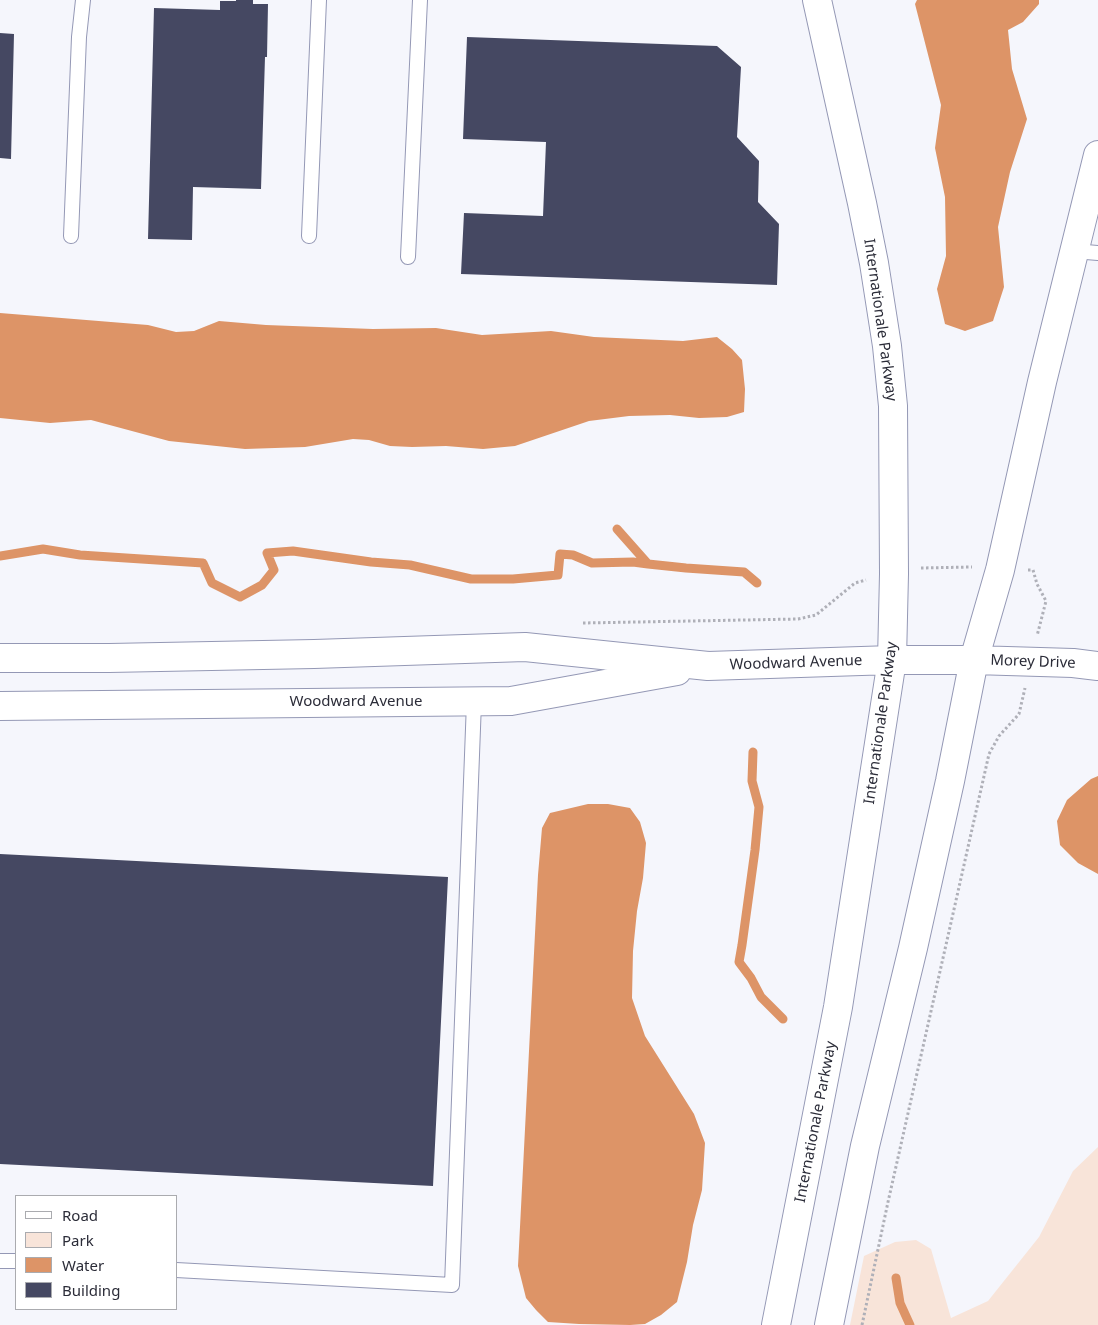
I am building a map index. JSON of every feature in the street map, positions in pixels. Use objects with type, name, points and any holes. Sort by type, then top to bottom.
[{"type":"street","name":"Internationale Parkway","points":[[776,1325],[838,1007],[892,660],[894,574],[893,406],[887,346],[866,220],[817,0]]},
{"type":"street","points":[[828,1325],[865,1146],[915,939],[950,781],[974,660],[1000,570],[1042,382],[1086,252],[1098,156]]},
{"type":"street","name":"Woodward Avenue","points":[[0,658],[110,658],[525,647],[708,666],[892,660],[974,660]]},
{"type":"street","name":"Morey Drive","points":[[974,660],[1096,664]]},
{"type":"street","name":"Woodward Avenue","points":[[0,706],[511,701],[708,666]]},
{"type":"lane","points":[[71,236],[79,37],[83,0]]},
{"type":"lane","points":[[309,236],[319,0]]},
{"type":"lane","points":[[408,257],[420,0]]},
{"type":"lane","points":[[178,1270],[452,1285],[474,702]]},
{"type":"lane","points":[[0,1261],[15,1262]]},
{"type":"path","points":[[926,567],[964,567]]},
{"type":"path","points":[[1026,570],[1033,570],[1037,584],[1046,601]]},
{"type":"path","points":[[862,1325],[989,754],[999,736],[1020,714]]},
{"type":"green space","points":[[1098,1147],[1098,1325],[850,1325],[864,1256],[895,1242],[916,1240],[931,1249],[951,1318],[988,1301],[1039,1237],[1073,1171]]},
{"type":"water","points":[[917,0],[1039,0],[1039,4],[1023,22],[1008,30],[1012,69],[1027,119],[1010,172],[998,227],[1004,287],[993,321],[965,331],[945,324],[937,289],[946,256],[945,197],[935,148],[941,105],[915,4]]},
{"type":"water","points":[[0,313],[148,325],[176,332],[194,331],[219,321],[266,325],[373,329],[436,328],[482,335],[551,331],[594,337],[683,341],[717,337],[742,360],[745,389],[744,412],[727,417],[629,416],[589,421],[515,446],[483,449],[446,446],[390,446],[369,440],[353,439],[305,447],[245,449],[169,441],[91,420],[50,423],[0,418]]},
{"type":"water","points":[[1098,776],[1098,874],[1078,863],[1060,845],[1057,821],[1067,800],[1091,779]]},
{"type":"water","points":[[588,804],[608,804],[630,808],[640,822],[646,843],[633,951],[632,998],[645,1036],[694,1114],[705,1143],[702,1190],[677,1302],[661,1315],[645,1324],[548,1322],[526,1298],[518,1266],[542,828],[550,813]]},
{"type":"building","points":[[253,0],[253,4],[268,4],[261,189],[193,187],[192,240],[148,239],[154,8],[220,10],[220,1]]},
{"type":"building","points":[[0,33],[14,34],[11,159],[0,158]]},
{"type":"building","points":[[467,37],[717,46],[741,67],[737,137],[759,161],[758,202],[779,224],[777,285],[461,274],[464,213],[543,216],[546,142],[463,139]]},
{"type":"building","points":[[0,854],[448,877],[433,1186],[0,1164]]},
{"type":"waterway","points":[[617,529],[648,564],[744,572],[757,583]]},
{"type":"waterway","points":[[0,556],[43,549],[80,555],[203,563],[212,583],[240,597],[262,585],[274,570],[267,553],[293,551],[371,562],[410,565],[471,579],[513,579],[558,575],[560,554],[573,555],[592,563],[633,562],[648,564]]},
{"type":"waterway","points":[[753,752],[752,781],[759,807],[755,850],[739,962],[751,978],[761,997],[783,1019]]},
{"type":"waterway","points":[[896,1278],[900,1303],[910,1325]]}]
